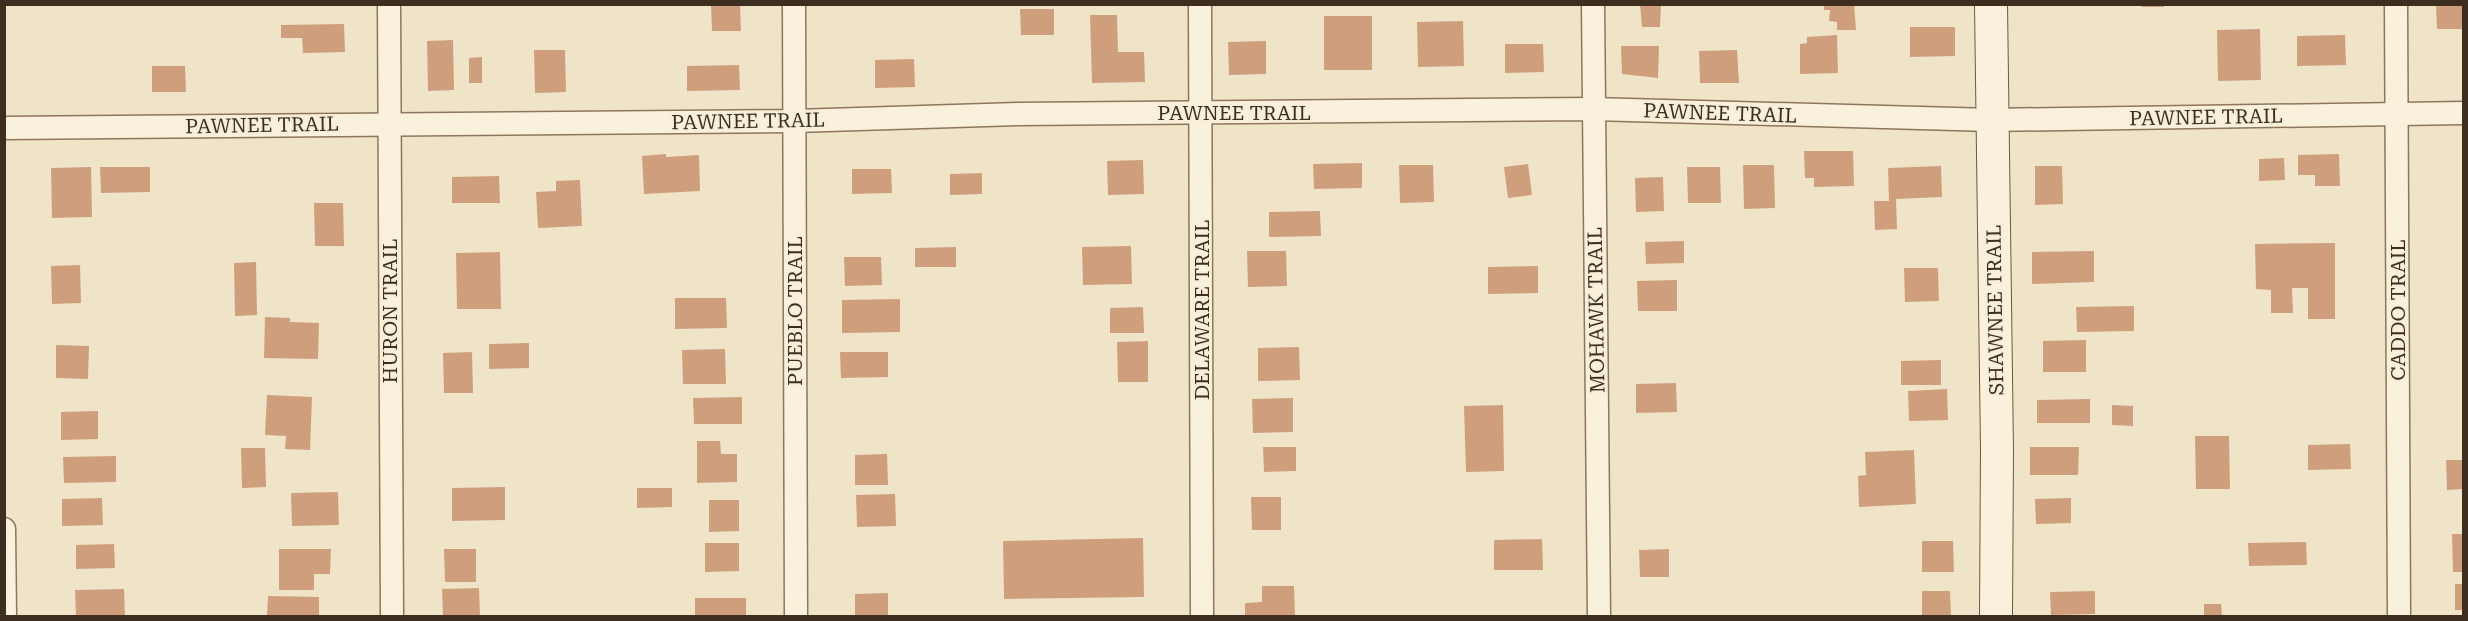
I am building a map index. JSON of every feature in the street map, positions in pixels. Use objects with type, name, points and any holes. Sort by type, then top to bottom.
[{"type":"street","name":"HURON TRAIL","points":[[389,4],[392,616]]},
{"type":"street","name":"PUEBLO TRAIL","points":[[794,4],[796,616]]},
{"type":"street","name":"DELAWARE TRAIL","points":[[1200,4],[1202,616]]},
{"type":"street","name":"MOHAWK TRAIL","points":[[1593,4],[1599,616]]},
{"type":"street","name":"SHAWNEE TRAIL","points":[[1991,4],[1997,450],[1996,616]]},
{"type":"street","name":"CADDO TRAIL","points":[[2396,4],[2399,616]]},
{"type":"street","name":"PAWNEE TRAIL","points":[[4,128],[795,121],[1018,114],[1593,110],[1991,120],[2463,113]]},
{"type":"street","points":[[4,529],[5,616]]},
{"type":"building","points":[[711,4],[740,4],[741,31],[712,31]]},
{"type":"building","points":[[1640,4],[1661,4],[1660,27],[1642,27]]},
{"type":"building","points":[[1824,4],[1854,4],[1856,30],[1837,30],[1837,22],[1829,21],[1830,10],[1824,10]]},
{"type":"building","points":[[2142,4],[2164,4],[2164,7],[2142,7]]},
{"type":"building","points":[[2436,4],[2464,4],[2464,29],[2437,29]]},
{"type":"building","points":[[1020,9],[1054,9],[1054,35],[1021,35]]},
{"type":"building","points":[[1090,15],[1117,15],[1118,52],[1144,52],[1145,82],[1092,83]]},
{"type":"building","points":[[1324,16],[1372,16],[1372,70],[1324,70]]},
{"type":"building","points":[[1463,21],[1464,66],[1418,67],[1417,22]]},
{"type":"building","points":[[344,24],[345,52],[303,53],[302,38],[281,38],[281,25]]},
{"type":"building","points":[[1910,27],[1955,27],[1955,56],[1910,57]]},
{"type":"building","points":[[2260,29],[2261,80],[2218,81],[2217,30]]},
{"type":"building","points":[[1837,35],[1838,73],[1800,74],[1800,44],[1807,43],[1807,37]]},
{"type":"building","points":[[2345,35],[2346,65],[2297,66],[2297,36]]},
{"type":"building","points":[[453,40],[454,90],[428,91],[427,41]]},
{"type":"building","points":[[1266,41],[1266,74],[1229,75],[1228,42]]},
{"type":"building","points":[[1505,44],[1543,44],[1544,72],[1505,73]]},
{"type":"building","points":[[1621,46],[1659,46],[1658,78],[1622,74]]},
{"type":"building","points":[[534,50],[565,50],[566,92],[535,93]]},
{"type":"building","points":[[1737,50],[1739,83],[1700,83],[1699,51]]},
{"type":"building","points":[[482,57],[482,83],[469,83],[469,58]]},
{"type":"building","points":[[914,59],[915,87],[875,88],[875,60]]},
{"type":"building","points":[[739,65],[740,90],[687,91],[687,66]]},
{"type":"building","points":[[152,66],[185,66],[186,92],[152,92]]},
{"type":"building","points":[[1804,151],[1853,151],[1854,186],[1814,187],[1814,178],[1805,178]]},
{"type":"building","points":[[666,154],[666,157],[699,155],[700,191],[644,194],[642,156]]},
{"type":"building","points":[[2339,154],[2340,186],[2315,186],[2315,175],[2298,175],[2298,155]]},
{"type":"building","points":[[2284,158],[2285,180],[2259,181],[2259,159]]},
{"type":"building","points":[[1143,160],[1144,194],[1108,195],[1107,161]]},
{"type":"building","points":[[1362,163],[1362,188],[1314,189],[1313,164]]},
{"type":"building","points":[[1528,164],[1532,195],[1508,198],[1504,167]]},
{"type":"building","points":[[1399,165],[1433,165],[1434,202],[1400,203]]},
{"type":"building","points":[[1743,165],[1774,165],[1775,208],[1744,209]]},
{"type":"building","points":[[1941,166],[1942,197],[1896,199],[1897,229],[1875,230],[1874,201],[1889,201],[1888,168]]},
{"type":"building","points":[[2035,166],[2062,166],[2063,204],[2035,205]]},
{"type":"building","points":[[91,167],[92,217],[52,218],[51,168]]},
{"type":"building","points":[[100,167],[150,167],[150,192],[101,193]]},
{"type":"building","points":[[1687,167],[1720,167],[1721,203],[1688,203]]},
{"type":"building","points":[[852,169],[891,169],[892,193],[852,194]]},
{"type":"building","points":[[982,173],[982,194],[950,195],[950,174]]},
{"type":"building","points":[[499,176],[500,203],[452,203],[452,177]]},
{"type":"building","points":[[1663,177],[1664,211],[1636,212],[1635,178]]},
{"type":"building","points":[[580,180],[582,226],[538,228],[536,192],[556,191],[556,181]]},
{"type":"building","points":[[314,203],[343,203],[344,246],[315,246]]},
{"type":"building","points":[[1320,211],[1321,236],[1269,237],[1269,212]]},
{"type":"building","points":[[1684,241],[1684,263],[1646,264],[1645,242]]},
{"type":"building","points":[[2335,243],[2335,319],[2308,319],[2308,288],[2292,288],[2293,313],[2271,313],[2271,290],[2256,289],[2255,244]]},
{"type":"building","points":[[1131,246],[1132,284],[1083,285],[1082,247]]},
{"type":"building","points":[[956,247],[956,267],[915,267],[915,248]]},
{"type":"building","points":[[1247,251],[1286,251],[1287,286],[1248,287]]},
{"type":"building","points":[[2094,251],[2094,282],[2032,284],[2032,252]]},
{"type":"building","points":[[500,252],[501,309],[457,309],[456,253]]},
{"type":"building","points":[[844,257],[881,257],[882,285],[845,286]]},
{"type":"building","points":[[256,262],[257,315],[235,316],[234,263]]},
{"type":"building","points":[[80,265],[81,303],[52,304],[51,266]]},
{"type":"building","points":[[1538,266],[1538,293],[1488,294],[1488,267]]},
{"type":"building","points":[[1904,268],[1938,268],[1939,301],[1905,302]]},
{"type":"building","points":[[1677,280],[1677,311],[1638,311],[1637,281]]},
{"type":"building","points":[[675,298],[726,298],[727,328],[675,329]]},
{"type":"building","points":[[900,299],[900,332],[842,333],[842,300]]},
{"type":"building","points":[[2134,306],[2134,331],[2077,332],[2076,307]]},
{"type":"building","points":[[1143,307],[1144,333],[1110,333],[1110,308]]},
{"type":"building","points":[[265,317],[290,318],[290,322],[319,323],[318,359],[264,358]]},
{"type":"building","points":[[2086,340],[2086,372],[2043,372],[2043,341]]},
{"type":"building","points":[[1148,341],[1148,382],[1118,382],[1117,342]]},
{"type":"building","points":[[529,343],[529,368],[489,369],[489,344]]},
{"type":"building","points":[[56,345],[89,346],[88,379],[56,378]]},
{"type":"building","points":[[1299,347],[1300,380],[1258,381],[1258,348]]},
{"type":"building","points":[[725,349],[726,384],[683,384],[682,350]]},
{"type":"building","points":[[472,352],[473,393],[444,393],[443,353]]},
{"type":"building","points":[[840,352],[888,352],[888,377],[841,378]]},
{"type":"building","points":[[1941,360],[1941,385],[1901,385],[1901,361]]},
{"type":"building","points":[[1676,383],[1677,412],[1636,413],[1636,384]]},
{"type":"building","points":[[1947,389],[1948,420],[1909,421],[1908,391]]},
{"type":"building","points":[[267,395],[312,397],[310,450],[285,449],[286,436],[265,435]]},
{"type":"building","points":[[742,397],[742,424],[694,424],[693,398]]},
{"type":"building","points":[[1293,398],[1293,432],[1253,433],[1252,399]]},
{"type":"building","points":[[2090,399],[2090,423],[2037,423],[2037,400]]},
{"type":"building","points":[[1503,405],[1504,471],[1466,472],[1464,406]]},
{"type":"building","points":[[2112,405],[2133,406],[2133,426],[2112,425]]},
{"type":"building","points":[[98,411],[98,439],[61,440],[61,412]]},
{"type":"building","points":[[2195,436],[2229,436],[2230,489],[2196,489]]},
{"type":"building","points":[[697,441],[720,441],[721,454],[737,454],[737,482],[697,483]]},
{"type":"building","points":[[2350,444],[2351,469],[2308,470],[2308,445]]},
{"type":"building","points":[[1263,447],[1296,447],[1296,471],[1264,472]]},
{"type":"building","points":[[2030,447],[2079,447],[2078,475],[2030,475]]},
{"type":"building","points":[[241,448],[265,448],[266,487],[242,488]]},
{"type":"building","points":[[1914,450],[1916,504],[1859,507],[1858,476],[1866,475],[1865,452]]},
{"type":"building","points":[[887,454],[888,485],[855,485],[855,455]]},
{"type":"building","points":[[116,456],[116,482],[64,483],[63,457]]},
{"type":"building","points":[[2446,460],[2464,460],[2464,489],[2447,490]]},
{"type":"building","points":[[505,487],[505,520],[452,521],[452,488]]},
{"type":"building","points":[[637,488],[672,488],[672,507],[637,508]]},
{"type":"building","points":[[338,492],[339,525],[292,526],[291,493]]},
{"type":"building","points":[[895,494],[896,526],[857,527],[856,495]]},
{"type":"building","points":[[1251,497],[1281,497],[1281,530],[1252,530]]},
{"type":"building","points":[[102,498],[103,525],[62,526],[62,499]]},
{"type":"building","points":[[2071,498],[2071,523],[2036,524],[2035,499]]},
{"type":"building","points":[[709,500],[739,500],[739,531],[709,532]]},
{"type":"building","points":[[2452,534],[2464,534],[2464,572],[2453,572]]},
{"type":"building","points":[[1143,538],[1144,597],[1004,599],[1003,541]]},
{"type":"building","points":[[1542,539],[1543,570],[1494,570],[1494,540]]},
{"type":"building","points":[[1922,541],[1953,541],[1954,572],[1922,572]]},
{"type":"building","points":[[2306,542],[2307,565],[2249,566],[2248,543]]},
{"type":"building","points":[[705,543],[739,543],[739,571],[705,572]]},
{"type":"building","points":[[114,544],[115,568],[76,569],[76,545]]},
{"type":"building","points":[[279,549],[331,549],[330,574],[314,574],[314,590],[279,590]]},
{"type":"building","points":[[444,549],[476,549],[476,582],[445,582]]},
{"type":"building","points":[[1669,549],[1669,577],[1640,577],[1639,550]]},
{"type":"building","points":[[2455,584],[2464,584],[2464,610],[2455,610]]},
{"type":"building","points":[[1262,586],[1294,586],[1295,616],[1245,616],[1245,603],[1262,602]]},
{"type":"building","points":[[479,588],[480,616],[443,616],[442,589]]},
{"type":"building","points":[[124,589],[125,616],[76,616],[75,590]]},
{"type":"building","points":[[1922,591],[1950,591],[1951,616],[1922,616]]},
{"type":"building","points":[[2095,591],[2095,614],[2051,615],[2050,592]]},
{"type":"building","points":[[888,593],[888,616],[855,616],[855,594]]},
{"type":"building","points":[[268,596],[319,597],[319,616],[267,616]]},
{"type":"building","points":[[695,598],[746,598],[746,616],[695,616]]},
{"type":"building","points":[[2204,604],[2221,604],[2222,616],[2204,616]]}]
